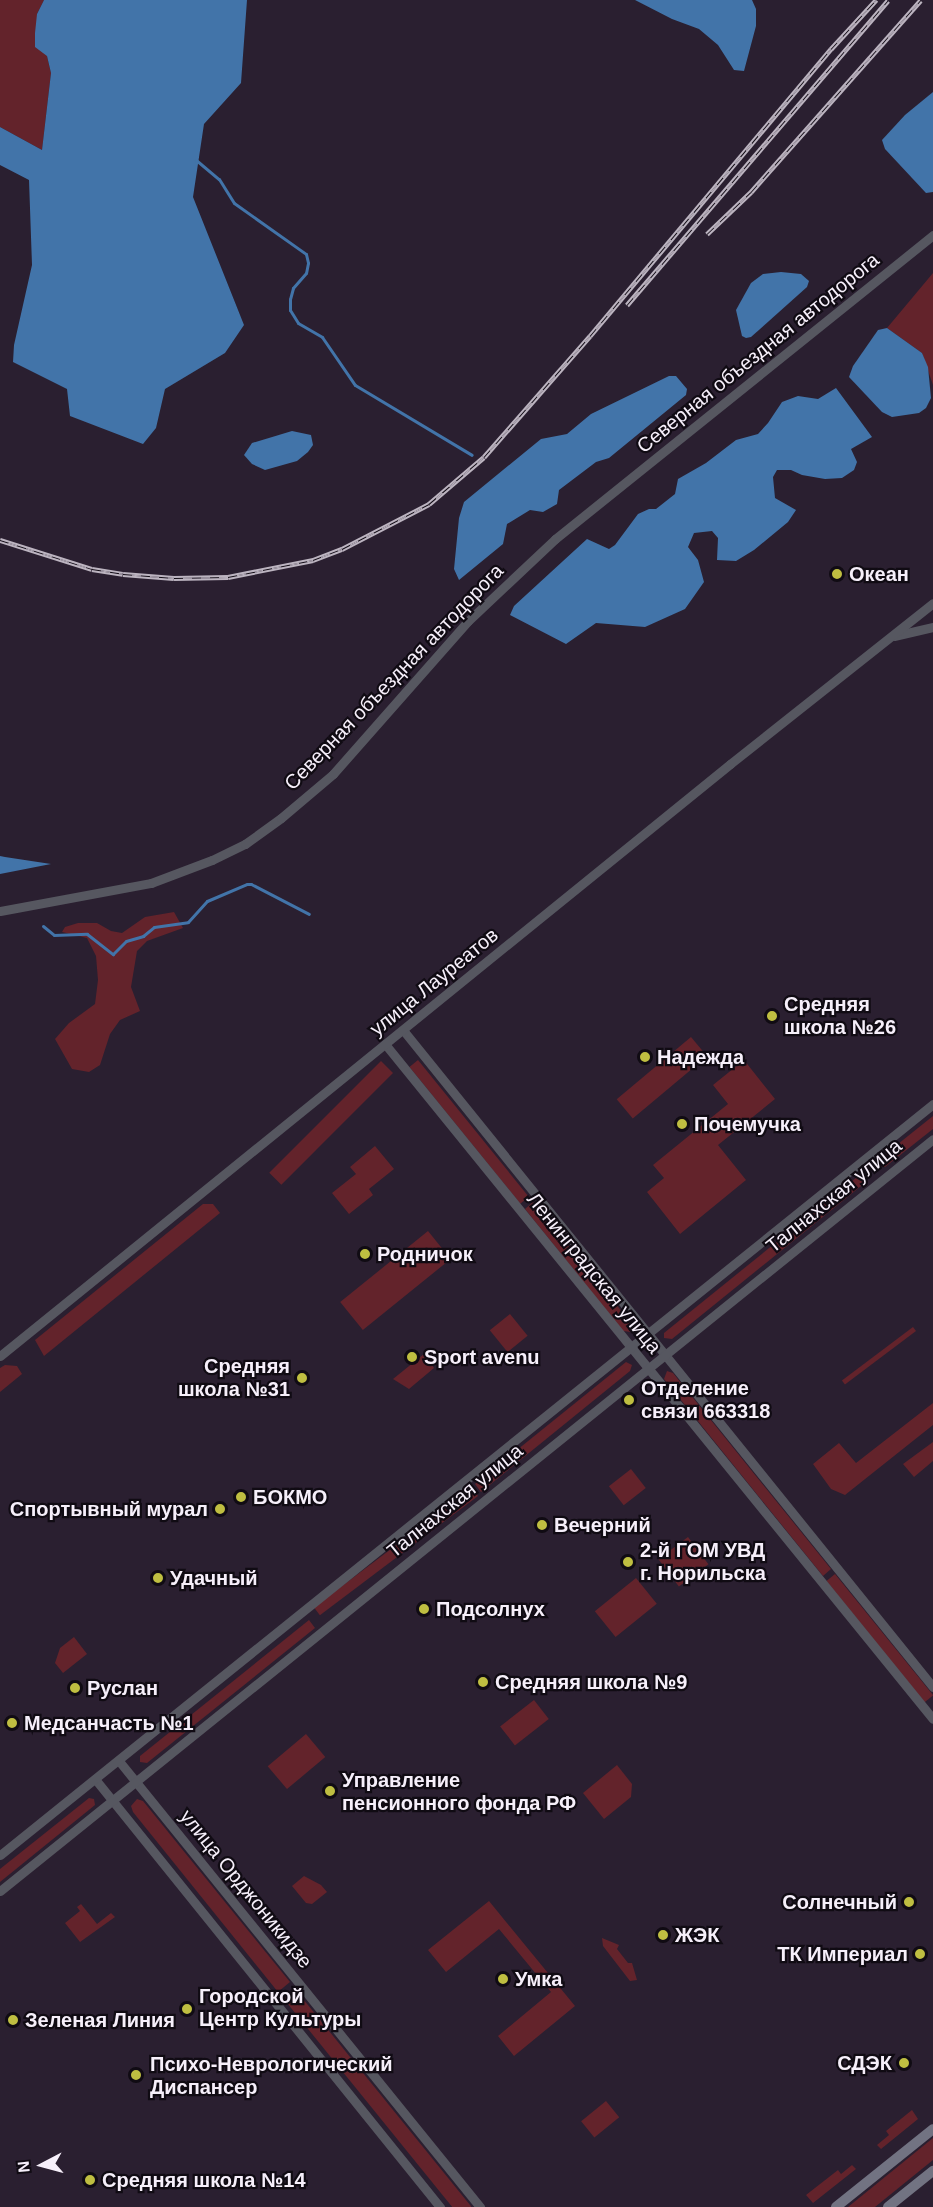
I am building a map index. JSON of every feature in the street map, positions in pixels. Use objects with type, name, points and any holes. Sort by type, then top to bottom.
[{"type":"main road","points":[[836,2207],[933,2129]]},
{"type":"main road","points":[[888,2207],[933,2171]]},
{"type":"street","name":"Северная объездная автодорога","points":[[0,911],[151,883],[212,861],[245,844],[281,818],[333,774],[468,621],[555,539],[933,235]]},
{"type":"street","name":"улица Лауреатов","points":[[0,1356],[933,603]]},
{"type":"street","name":"улица Лауреатов","points":[[892,636],[933,627]]},
{"type":"street","name":"Ленинградская улица","points":[[403,1030],[933,1687]]},
{"type":"street","name":"Ленинградская улица","points":[[385,1044],[933,1719]]},
{"type":"street","name":"Талнахская улица","points":[[0,1855],[933,1104]]},
{"type":"street","name":"Талнахская улица","points":[[0,1891],[933,1139]]},
{"type":"street","name":"улица Орджоникидзе","points":[[119,1761],[480,2207]]},
{"type":"street","points":[[95,1779],[440,2207]]},
{"type":"shaded area","points":[[0,0],[44,0],[37,14],[51,73],[42,150],[0,127]]},
{"type":"shaded area","points":[[933,273],[933,385],[922,353],[887,328]]},
{"type":"shaded area","points":[[174,912],[183,928],[147,941],[137,951],[131,987],[140,1011],[120,1020],[110,1034],[100,1065],[89,1072],[72,1069],[55,1039],[69,1023],[95,1004],[98,980],[96,956],[87,938],[62,932],[65,927],[78,923],[97,923],[111,931],[122,933],[145,917]]},
{"type":"shaded area","points":[[691,1037],[707,1056],[633,1119],[617,1099]]},
{"type":"shaded area","points":[[418,1060],[529,1197],[520,1204],[409,1067]]},
{"type":"shaded area","points":[[744,1060],[775,1099],[718,1145],[746,1180],[680,1234],[647,1192],[664,1178],[653,1165],[728,1104],[713,1085]]},
{"type":"shaded area","points":[[381,1061],[393,1073],[281,1185],[269,1173]]},
{"type":"shaded area","points":[[933,1116],[933,1129],[885,1167],[878,1166],[878,1160]]},
{"type":"shaded area","points":[[375,1146],[394,1169],[369,1189],[373,1195],[349,1214],[332,1193],[356,1174],[350,1167]]},
{"type":"shaded area","points":[[862,1173],[868,1175],[866,1182],[672,1339],[664,1338],[664,1333]]},
{"type":"shaded area","points":[[533,1202],[632,1324],[631,1332],[623,1331],[525,1209]]},
{"type":"shaded area","points":[[203,1204],[213,1204],[220,1213],[44,1356],[35,1340]]},
{"type":"shaded area","points":[[428,1231],[451,1259],[363,1330],[340,1302]]},
{"type":"shaded area","points":[[510,1314],[528,1336],[507,1352],[490,1330]]},
{"type":"shaded area","points":[[913,1327],[916,1331],[845,1385],[842,1381]]},
{"type":"shaded area","points":[[424,1354],[434,1368],[409,1389],[393,1379]]},
{"type":"shaded area","points":[[626,1362],[632,1365],[630,1371],[481,1492],[475,1484]]},
{"type":"shaded area","points":[[5,1365],[17,1366],[22,1374],[0,1392],[0,1368]]},
{"type":"shaded area","points":[[667,1371],[673,1373],[831,1569],[823,1576],[664,1379]]},
{"type":"shaded area","points":[[933,1403],[933,1425],[845,1495],[831,1489],[813,1464],[839,1443],[856,1463]]},
{"type":"shaded area","points":[[933,1442],[933,1461],[914,1477],[903,1464]]},
{"type":"shaded area","points":[[631,1469],[646,1488],[624,1505],[609,1486]]},
{"type":"shaded area","points":[[472,1488],[478,1496],[320,1615],[314,1607]]},
{"type":"shaded area","points":[[688,1537],[708,1564],[679,1586],[658,1559]]},
{"type":"shaded area","points":[[835,1574],[933,1695],[925,1702],[826,1581]]},
{"type":"shaded area","points":[[636,1578],[657,1604],[616,1637],[595,1611]]},
{"type":"shaded area","points":[[309,1620],[315,1628],[147,1763],[140,1762],[140,1756]]},
{"type":"shaded area","points":[[74,1637],[87,1654],[63,1673],[55,1663],[60,1648]]},
{"type":"shaded area","points":[[534,1700],[549,1719],[515,1745],[500,1726]]},
{"type":"shaded area","points":[[306,1734],[325,1757],[287,1789],[268,1766]]},
{"type":"shaded area","points":[[617,1765],[632,1784],[631,1797],[604,1819],[583,1793]]},
{"type":"shaded area","points":[[89,1798],[94,1799],[95,1805],[0,1882],[0,1869]]},
{"type":"shaded area","points":[[137,1799],[143,1801],[290,1982],[278,1992],[133,1812],[131,1806]]},
{"type":"shaded area","points":[[304,1876],[321,1885],[327,1892],[312,1904],[306,1903],[292,1886]]},
{"type":"shaded area","points":[[489,1901],[575,2006],[514,2056],[498,2036],[551,1992],[499,1929],[446,1972],[428,1950]]},
{"type":"shaded area","points":[[81,1904],[97,1924],[111,1913],[115,1917],[80,1942],[65,1923],[80,1911],[77,1907]]},
{"type":"shaded area","points":[[602,1938],[619,1945],[617,1949],[628,1963],[632,1963],[637,1980],[630,1981],[603,1946]]},
{"type":"shaded area","points":[[295,1989],[471,2207],[452,2207],[283,1998]]},
{"type":"shaded area","points":[[606,2101],[619,2117],[594,2137],[581,2121]]},
{"type":"shaded area","points":[[912,2110],[918,2119],[881,2149],[877,2145],[889,2135],[886,2131]]},
{"type":"shaded area","points":[[933,2138],[933,2160],[875,2207],[848,2207]]},
{"type":"shaded area","points":[[852,2165],[856,2169],[813,2203],[806,2195],[838,2170],[841,2174]]},
{"type":"water","points":[[44,0],[247,0],[241,83],[204,124],[193,197],[244,325],[225,353],[165,389],[156,428],[143,444],[70,416],[67,389],[13,362],[14,345],[32,265],[29,180],[0,165],[0,127],[42,150],[51,73],[47,56],[35,47],[35,33],[37,14]]},
{"type":"water","points":[[635,0],[752,0],[756,9],[756,26],[744,71],[734,70],[718,45],[699,29],[672,19]]},
{"type":"water","points":[[933,92],[933,192],[926,193],[885,149],[882,140],[905,115]]},
{"type":"water","points":[[781,272],[801,274],[809,281],[807,287],[751,337],[742,336],[736,310],[751,283],[763,274]]},
{"type":"water","points":[[887,328],[922,353],[928,367],[931,398],[926,408],[919,413],[892,417],[882,412],[849,377],[853,366],[878,330]]},
{"type":"water","points":[[669,376],[676,376],[687,389],[686,395],[609,458],[596,462],[559,490],[557,504],[543,512],[530,510],[507,524],[503,544],[459,580],[454,569],[459,518],[464,502],[541,439],[567,434],[591,414]]},
{"type":"water","points":[[836,388],[872,437],[851,449],[857,462],[854,470],[842,478],[825,479],[802,475],[791,470],[777,470],[773,477],[775,498],[796,510],[788,522],[754,550],[736,561],[717,560],[718,538],[712,531],[694,533],[688,547],[698,560],[704,582],[685,609],[645,627],[596,623],[566,644],[510,615],[514,606],[587,539],[609,549],[615,545],[638,514],[649,509],[656,509],[675,494],[678,479],[706,463],[736,440],[758,434],[782,402],[798,396],[818,399]]},
{"type":"water","points":[[292,431],[311,435],[313,445],[297,461],[265,470],[252,464],[244,455],[252,443]]},
{"type":"water","points":[[0,856],[5,857],[51,864],[0,874]]},
{"type":"waterway","points":[[196,160],[219,179],[234,203],[306,254],[308,263],[306,273],[293,288],[290,310],[298,323],[322,337],[355,385],[472,455]]},
{"type":"waterway","points":[[43,926],[54,935],[87,934],[113,954],[126,941],[143,936],[154,927],[188,922],[207,901],[247,884],[309,914]]},
{"type":"railway","points":[[0,540],[92,569],[174,578],[228,577],[313,560],[342,549],[429,504],[484,457],[590,336],[831,49],[876,0]]},
{"type":"railway","points":[[627,305],[888,0]]},
{"type":"railway","points":[[707,234],[751,192],[921,0]]},
{"type":"place","name":"Океан","points":[[837,574]]},
{"type":"place","name":"Средняя школа №26","points":[[772,1016]]},
{"type":"place","name":"Надежда","points":[[645,1057]]},
{"type":"place","name":"Почемучка","points":[[682,1124]]},
{"type":"place","name":"Родничок","points":[[365,1254]]},
{"type":"place","name":"Sport avenu","points":[[412,1357]]},
{"type":"place","name":"Средняя школа №31","points":[[302,1378]]},
{"type":"place","name":"Отделение связи 663318","points":[[629,1400]]},
{"type":"place","name":"БОКМО","points":[[241,1497]]},
{"type":"place","name":"Спортывный мурал","points":[[220,1509]]},
{"type":"place","name":"Вечерний","points":[[542,1525]]},
{"type":"place","name":"2-й ГОМ УВД г. Норильска","points":[[628,1562]]},
{"type":"place","name":"Удачный","points":[[158,1578]]},
{"type":"place","name":"Подсолнух","points":[[424,1609]]},
{"type":"place","name":"Средняя школа №9","points":[[483,1682]]},
{"type":"place","name":"Руслан","points":[[75,1688]]},
{"type":"place","name":"Медсанчасть №1","points":[[12,1723]]},
{"type":"place","name":"Управление пенсионного фонда РФ","points":[[330,1791]]},
{"type":"place","name":"Солнечный","points":[[909,1902]]},
{"type":"place","name":"ЖЭК","points":[[663,1935]]},
{"type":"place","name":"ТК Империал","points":[[920,1954]]},
{"type":"place","name":"Умка","points":[[503,1979]]},
{"type":"place","name":"Городской Центр Культуры","points":[[187,2009]]},
{"type":"place","name":"Зеленая Линия","points":[[13,2020]]},
{"type":"place","name":"СДЭК","points":[[904,2063]]},
{"type":"place","name":"Психо-Неврологический Диспансер","points":[[136,2075]]},
{"type":"place","name":"Средняя школа №14","points":[[90,2180]]}]
